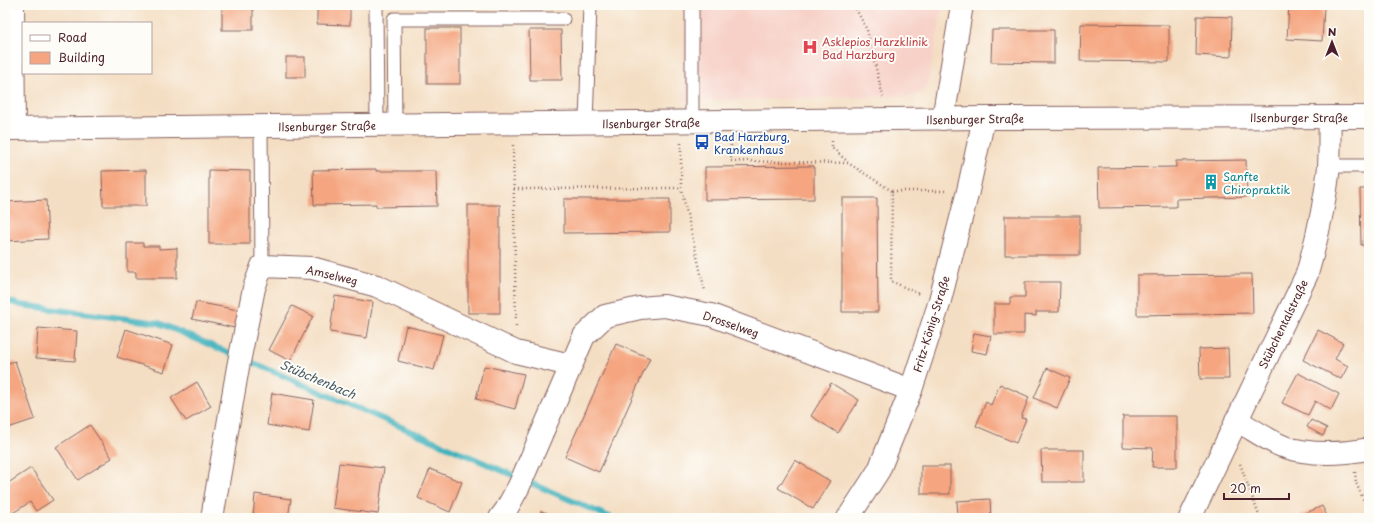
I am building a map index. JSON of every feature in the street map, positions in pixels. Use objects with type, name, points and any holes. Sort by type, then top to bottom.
[{"type":"street","points":[[9,129],[13,5]]},
{"type":"street","points":[[943,119],[962,5]]},
{"type":"street","name":"Ilsenburger Straße","points":[[9,129],[832,121],[984,118],[1369,116]]},
{"type":"street","name":"Stübchentalstraße","points":[[1190,518],[1307,274],[1317,239],[1329,166],[1330,117]]},
{"type":"street","name":"Fritz-König-Straße","points":[[848,518],[880,470],[911,390],[939,304],[968,191],[984,118]]},
{"type":"street","points":[[212,518],[254,288],[262,266]]},
{"type":"street","name":"Amselweg","points":[[262,266],[312,268],[377,286],[516,352],[570,365]]},
{"type":"street","name":"Drosselweg","points":[[500,518],[506,510],[523,478],[570,365],[584,336],[605,316],[640,308],[664,306],[711,315],[911,390]]},
{"type":"street","points":[[1233,426],[1282,446],[1313,453],[1361,450]]},
{"type":"lane","points":[[376,5],[386,125]]},
{"type":"lane","points":[[586,123],[590,5]]},
{"type":"lane","points":[[686,122],[692,5]]},
{"type":"lane","points":[[386,125],[394,19],[563,19]]},
{"type":"lane","points":[[262,127],[262,266]]},
{"type":"lane","points":[[1329,166],[1369,166]]},
{"type":"path","points":[[856,5],[856,9],[866,30],[888,119]]},
{"type":"path","points":[[832,121],[832,148],[848,163],[892,191],[968,191]]},
{"type":"path","points":[[686,122],[681,188],[711,315]]},
{"type":"path","points":[[730,122],[731,161],[848,163]]},
{"type":"path","points":[[512,124],[516,352]]},
{"type":"path","points":[[514,189],[681,188]]},
{"type":"path","points":[[892,191],[891,281],[939,304]]},
{"type":"path","points":[[1233,426],[1260,518]]},
{"type":"path","points":[[1361,450],[1356,484],[1369,512]]},
{"type":"shaded area","name":"Asklepios Harzklinik Bad Harzburg","points":[[684,5],[943,5],[927,88],[915,96],[684,101]]},
{"type":"building","points":[[222,5],[253,5],[253,30],[222,30]]},
{"type":"building","points":[[317,5],[350,5],[350,25],[317,24]]},
{"type":"building","points":[[1289,5],[1324,7],[1322,41],[1287,39]]},
{"type":"building","points":[[1197,16],[1232,17],[1231,57],[1196,55]]},
{"type":"building","points":[[1081,24],[1169,25],[1169,62],[1080,61]]},
{"type":"building","points":[[427,28],[460,28],[460,84],[427,84]]},
{"type":"building","points":[[529,30],[561,30],[562,80],[530,80]]},
{"type":"building","points":[[992,30],[1054,30],[1054,63],[991,62]]},
{"type":"building","points":[[286,57],[305,57],[305,77],[286,77]]},
{"type":"building","points":[[1246,160],[1247,197],[1176,199],[1176,207],[1099,208],[1098,168],[1176,167],[1176,161]]},
{"type":"building","points":[[814,166],[814,199],[705,200],[705,167]]},
{"type":"building","points":[[376,169],[376,171],[436,171],[437,206],[376,207],[376,204],[314,205],[313,170]]},
{"type":"building","points":[[146,170],[146,206],[103,206],[102,171]]},
{"type":"building","points":[[209,170],[250,171],[250,244],[209,244]]},
{"type":"building","points":[[1360,189],[1369,189],[1369,245],[1361,245]]},
{"type":"building","points":[[842,198],[877,198],[878,312],[842,312]]},
{"type":"building","points":[[564,199],[670,199],[670,232],[564,233]]},
{"type":"building","points":[[46,200],[48,239],[5,241],[5,202]]},
{"type":"building","points":[[468,205],[500,205],[500,313],[468,313]]},
{"type":"building","points":[[1005,216],[1080,216],[1080,255],[1005,255]]},
{"type":"building","points":[[127,243],[143,243],[143,246],[159,246],[159,249],[177,248],[177,278],[136,278],[136,272],[127,272]]},
{"type":"building","points":[[1252,274],[1253,313],[1137,315],[1137,275]]},
{"type":"building","points":[[1025,282],[1060,282],[1059,312],[1036,312],[1036,316],[1024,315],[1024,334],[994,334],[994,304],[1010,304],[1010,297],[1025,297]]},
{"type":"building","points":[[335,296],[373,302],[367,338],[330,332]]},
{"type":"building","points":[[196,302],[238,310],[235,328],[192,319]]},
{"type":"building","points":[[292,306],[313,316],[290,361],[269,350]]},
{"type":"building","points":[[406,326],[443,335],[434,370],[398,361]]},
{"type":"building","points":[[38,328],[77,331],[75,361],[36,358]]},
{"type":"building","points":[[126,329],[173,345],[164,372],[117,357]]},
{"type":"building","points":[[1318,330],[1343,343],[1335,359],[1348,366],[1341,379],[1303,360]]},
{"type":"building","points":[[974,333],[991,336],[987,354],[971,351]]},
{"type":"building","points":[[616,344],[650,358],[599,472],[565,457]]},
{"type":"building","points":[[1228,348],[1229,379],[1200,379],[1199,349]]},
{"type":"building","points":[[15,361],[35,419],[5,429],[5,364]]},
{"type":"building","points":[[484,366],[524,374],[515,409],[476,399]]},
{"type":"building","points":[[1047,368],[1070,378],[1057,408],[1034,398]]},
{"type":"building","points":[[1298,373],[1339,394],[1331,410],[1315,401],[1308,415],[1282,403]]},
{"type":"building","points":[[197,382],[211,406],[186,421],[171,398]]},
{"type":"building","points":[[831,383],[859,400],[838,433],[811,416]]},
{"type":"building","points":[[1000,384],[1029,397],[1021,418],[1026,419],[1016,443],[976,426],[986,402],[991,405]]},
{"type":"building","points":[[272,393],[314,400],[309,432],[267,425]]},
{"type":"building","points":[[1123,416],[1177,416],[1177,467],[1152,467],[1153,448],[1123,447]]},
{"type":"building","points":[[1311,420],[1327,428],[1323,436],[1307,427]]},
{"type":"building","points":[[90,425],[112,458],[78,480],[56,447]]},
{"type":"building","points":[[1041,450],[1084,450],[1084,482],[1042,482]]},
{"type":"building","points":[[795,460],[830,481],[813,509],[778,488]]},
{"type":"building","points":[[339,463],[384,468],[378,514],[333,508]]},
{"type":"building","points":[[921,466],[950,466],[950,494],[921,494]]},
{"type":"building","points":[[31,468],[53,500],[36,511],[30,502],[5,518],[5,485]]},
{"type":"building","points":[[430,469],[462,482],[450,512],[418,498]]},
{"type":"building","points":[[255,494],[291,499],[288,518],[253,518]]},
{"type":"building","points":[[990,499],[991,518],[958,518],[957,501]]},
{"type":"building","points":[[1322,506],[1328,518],[1295,518]]},
{"type":"building","points":[[541,511],[561,518],[539,518]]},
{"type":"waterway","name":"Stübchenbach","points":[[5,300],[21,305],[159,323],[236,356]]},
{"type":"waterway","name":"Stübchenbach","points":[[244,359],[612,518]]},
{"type":"place","name":"Asklepios Harzklinik Bad Harzburg","points":[[810,47]]},
{"type":"place","name":"Bad Harzburg, Krankenhaus","points":[[702,142]]},
{"type":"place","name":"Sanfte Chiropraktik","points":[[1211,182]]}]
